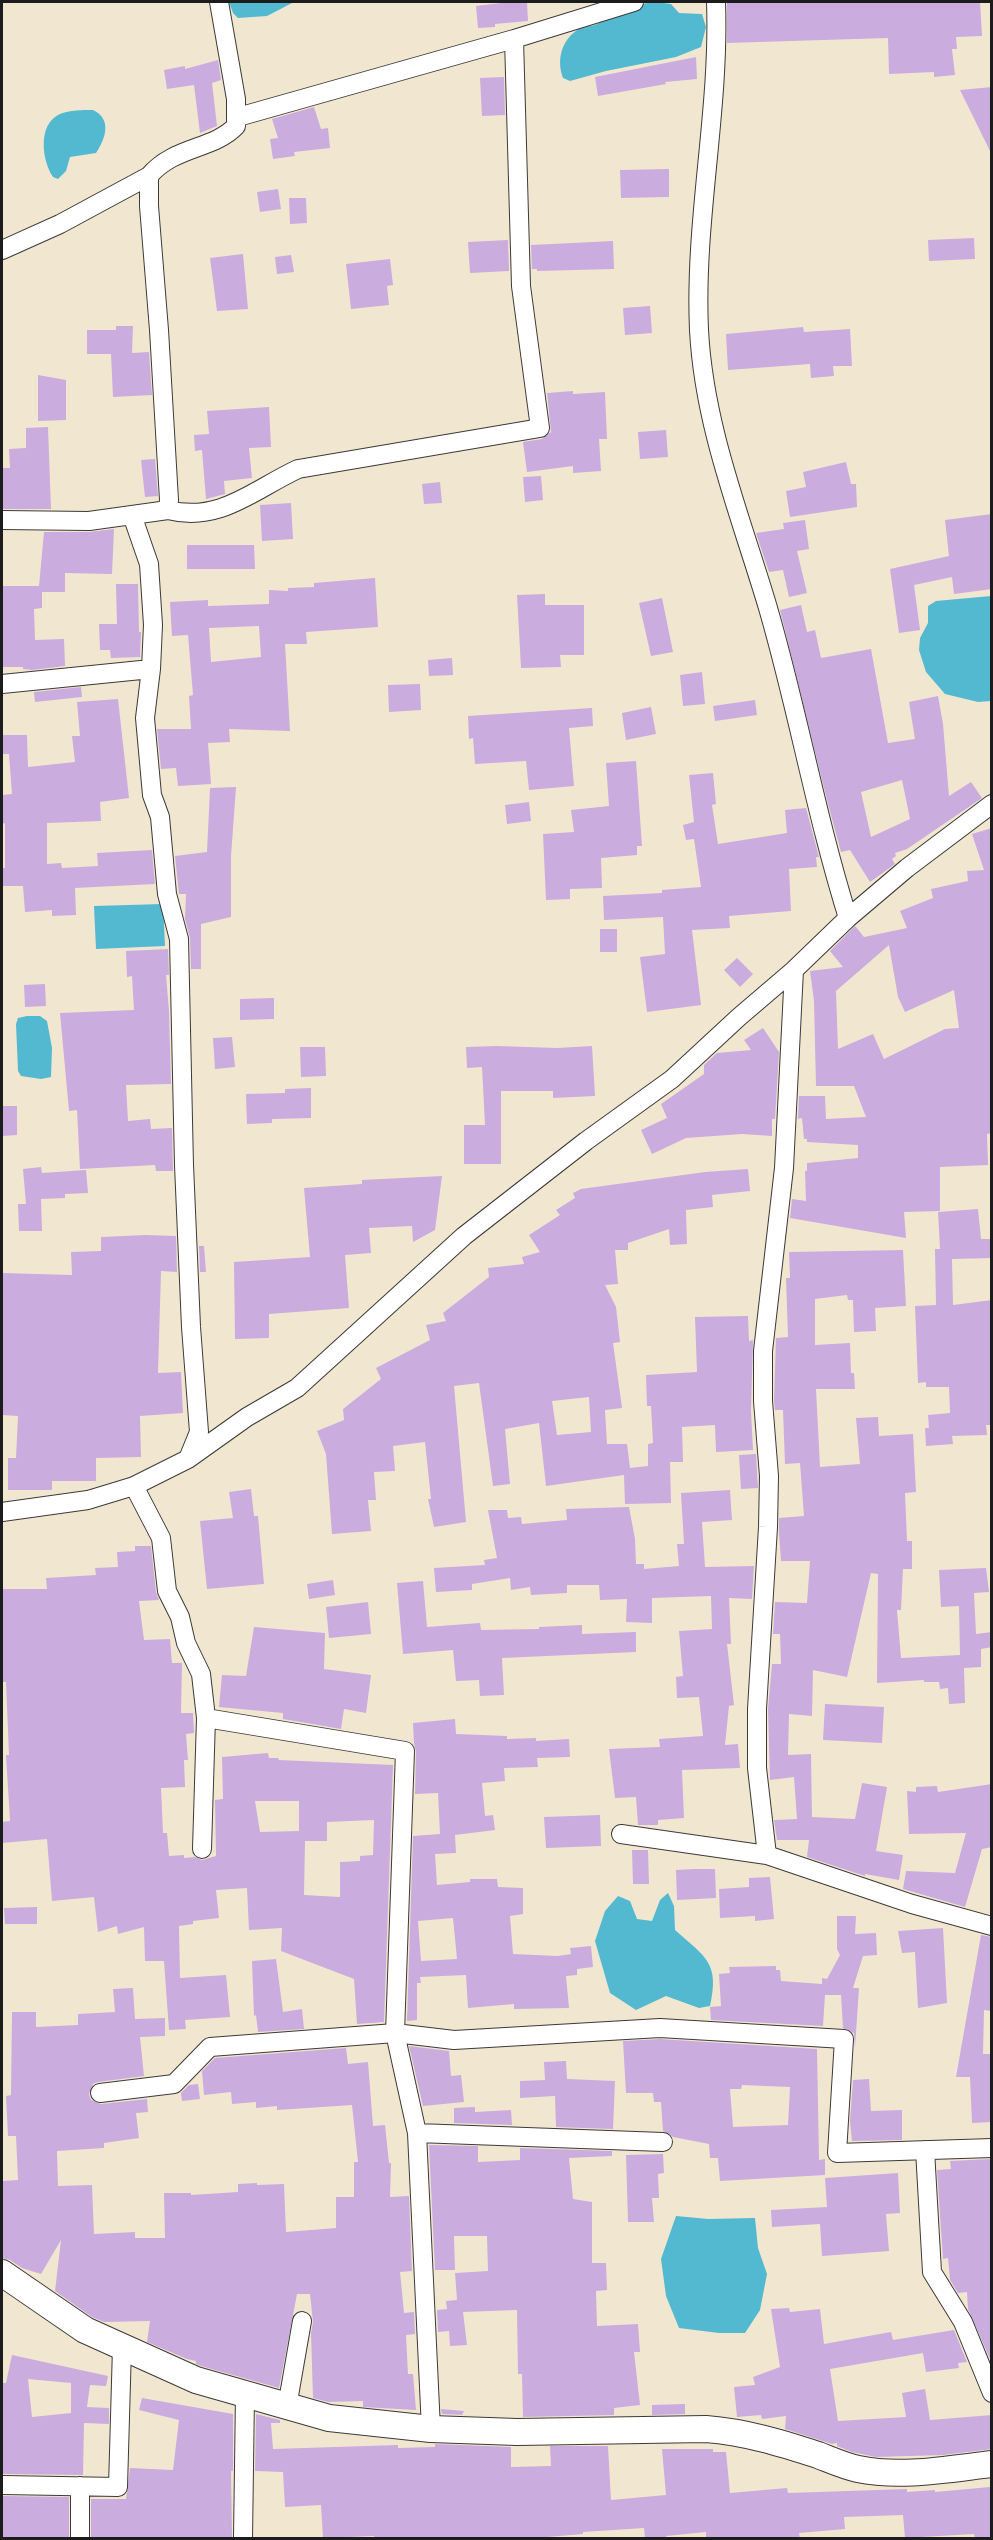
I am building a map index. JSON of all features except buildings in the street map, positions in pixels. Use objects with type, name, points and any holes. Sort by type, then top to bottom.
[{"type":"street","points":[[2,250],[60,224],[149,176],[166,160],[227,135],[236,126],[238,117],[219,2]]},
{"type":"street","points":[[238,117],[514,39],[634,2]]},
{"type":"street","points":[[716,2],[716,59],[700,259],[699,332],[704,370],[714,433],[771,618],[821,826],[848,918]]},
{"type":"street","points":[[2,520],[88,521],[168,510],[180,513],[211,512],[229,507],[264,485],[298,469],[540,429],[521,286],[514,39]]},
{"type":"street","points":[[149,176],[149,206],[170,500],[168,510]]},
{"type":"street","points":[[132,515],[149,564],[153,625],[152,669],[145,718],[152,795],[160,817],[167,894],[179,939],[184,1165],[191,1327],[199,1432],[188,1459]]},
{"type":"street","points":[[2,684],[152,669]]},
{"type":"street","points":[[2,1512],[88,1500],[134,1486],[188,1459],[247,1418],[297,1388],[464,1236],[586,1141],[672,1079],[794,970],[848,918],[907,868],[992,804]]},
{"type":"street","points":[[767,1855],[757,1768],[757,1709],[769,1476],[763,1401],[763,1351],[783,1168],[794,970]]},
{"type":"street","points":[[134,1486],[161,1538],[167,1591],[180,1617],[186,1643],[201,1674],[206,1718],[202,1849]]},
{"type":"street","points":[[206,1718],[405,1751],[395,2033],[417,2133],[431,2429]]},
{"type":"street","points":[[621,1834],[767,1855],[912,1904],[992,1926]]},
{"type":"street","points":[[100,2093],[174,2084],[210,2047],[395,2033],[454,2040],[660,2028],[844,2038],[837,2153],[992,2148]]},
{"type":"street","points":[[417,2133],[663,2142]]},
{"type":"street","points":[[925,2150],[932,2272],[963,2322],[992,2393]]},
{"type":"street","points":[[2,2273],[85,2330],[196,2380],[329,2418],[431,2429],[517,2432],[706,2429],[732,2431],[777,2442],[857,2469],[920,2472],[992,2464]]},
{"type":"street","points":[[287,2407],[302,2321]]},
{"type":"street","points":[[3,2485],[118,2487],[123,2347]]},
{"type":"street","points":[[243,2538],[245,2394]]},
{"type":"street","points":[[80,2486],[80,2538]]},
{"type":"water","points":[[229,2],[294,2],[267,16],[238,18],[233,13]]},
{"type":"water","points":[[656,2],[671,4],[679,13],[702,14],[706,27],[701,47],[676,57],[606,71],[570,81],[563,78],[560,64],[562,50],[573,33],[581,28],[592,26],[619,11]]},
{"type":"water","points":[[76,110],[93,110],[103,118],[105,124],[100,147],[96,153],[70,157],[66,171],[58,179],[53,177],[44,153],[48,126],[60,114]]},
{"type":"water","points":[[991,596],[991,701],[978,702],[945,694],[926,672],[919,650],[920,638],[928,623],[928,606],[936,601]]},
{"type":"water","points":[[163,904],[165,946],[96,949],[94,906]]},
{"type":"water","points":[[40,1016],[47,1021],[52,1048],[51,1077],[41,1079],[21,1076],[18,1071],[16,1024],[18,1018]]},
{"type":"water","points":[[668,1893],[674,1906],[675,1930],[702,1954],[711,1970],[713,1991],[710,2006],[699,2008],[666,1996],[636,2010],[610,1993],[595,1941],[605,1911],[618,1896],[630,1901],[637,1919],[652,1921],[660,1900]]},
{"type":"water","points":[[676,2216],[708,2219],[755,2218],[758,2248],[767,2274],[760,2310],[745,2333],[719,2333],[679,2328],[666,2296],[661,2259]]}]
